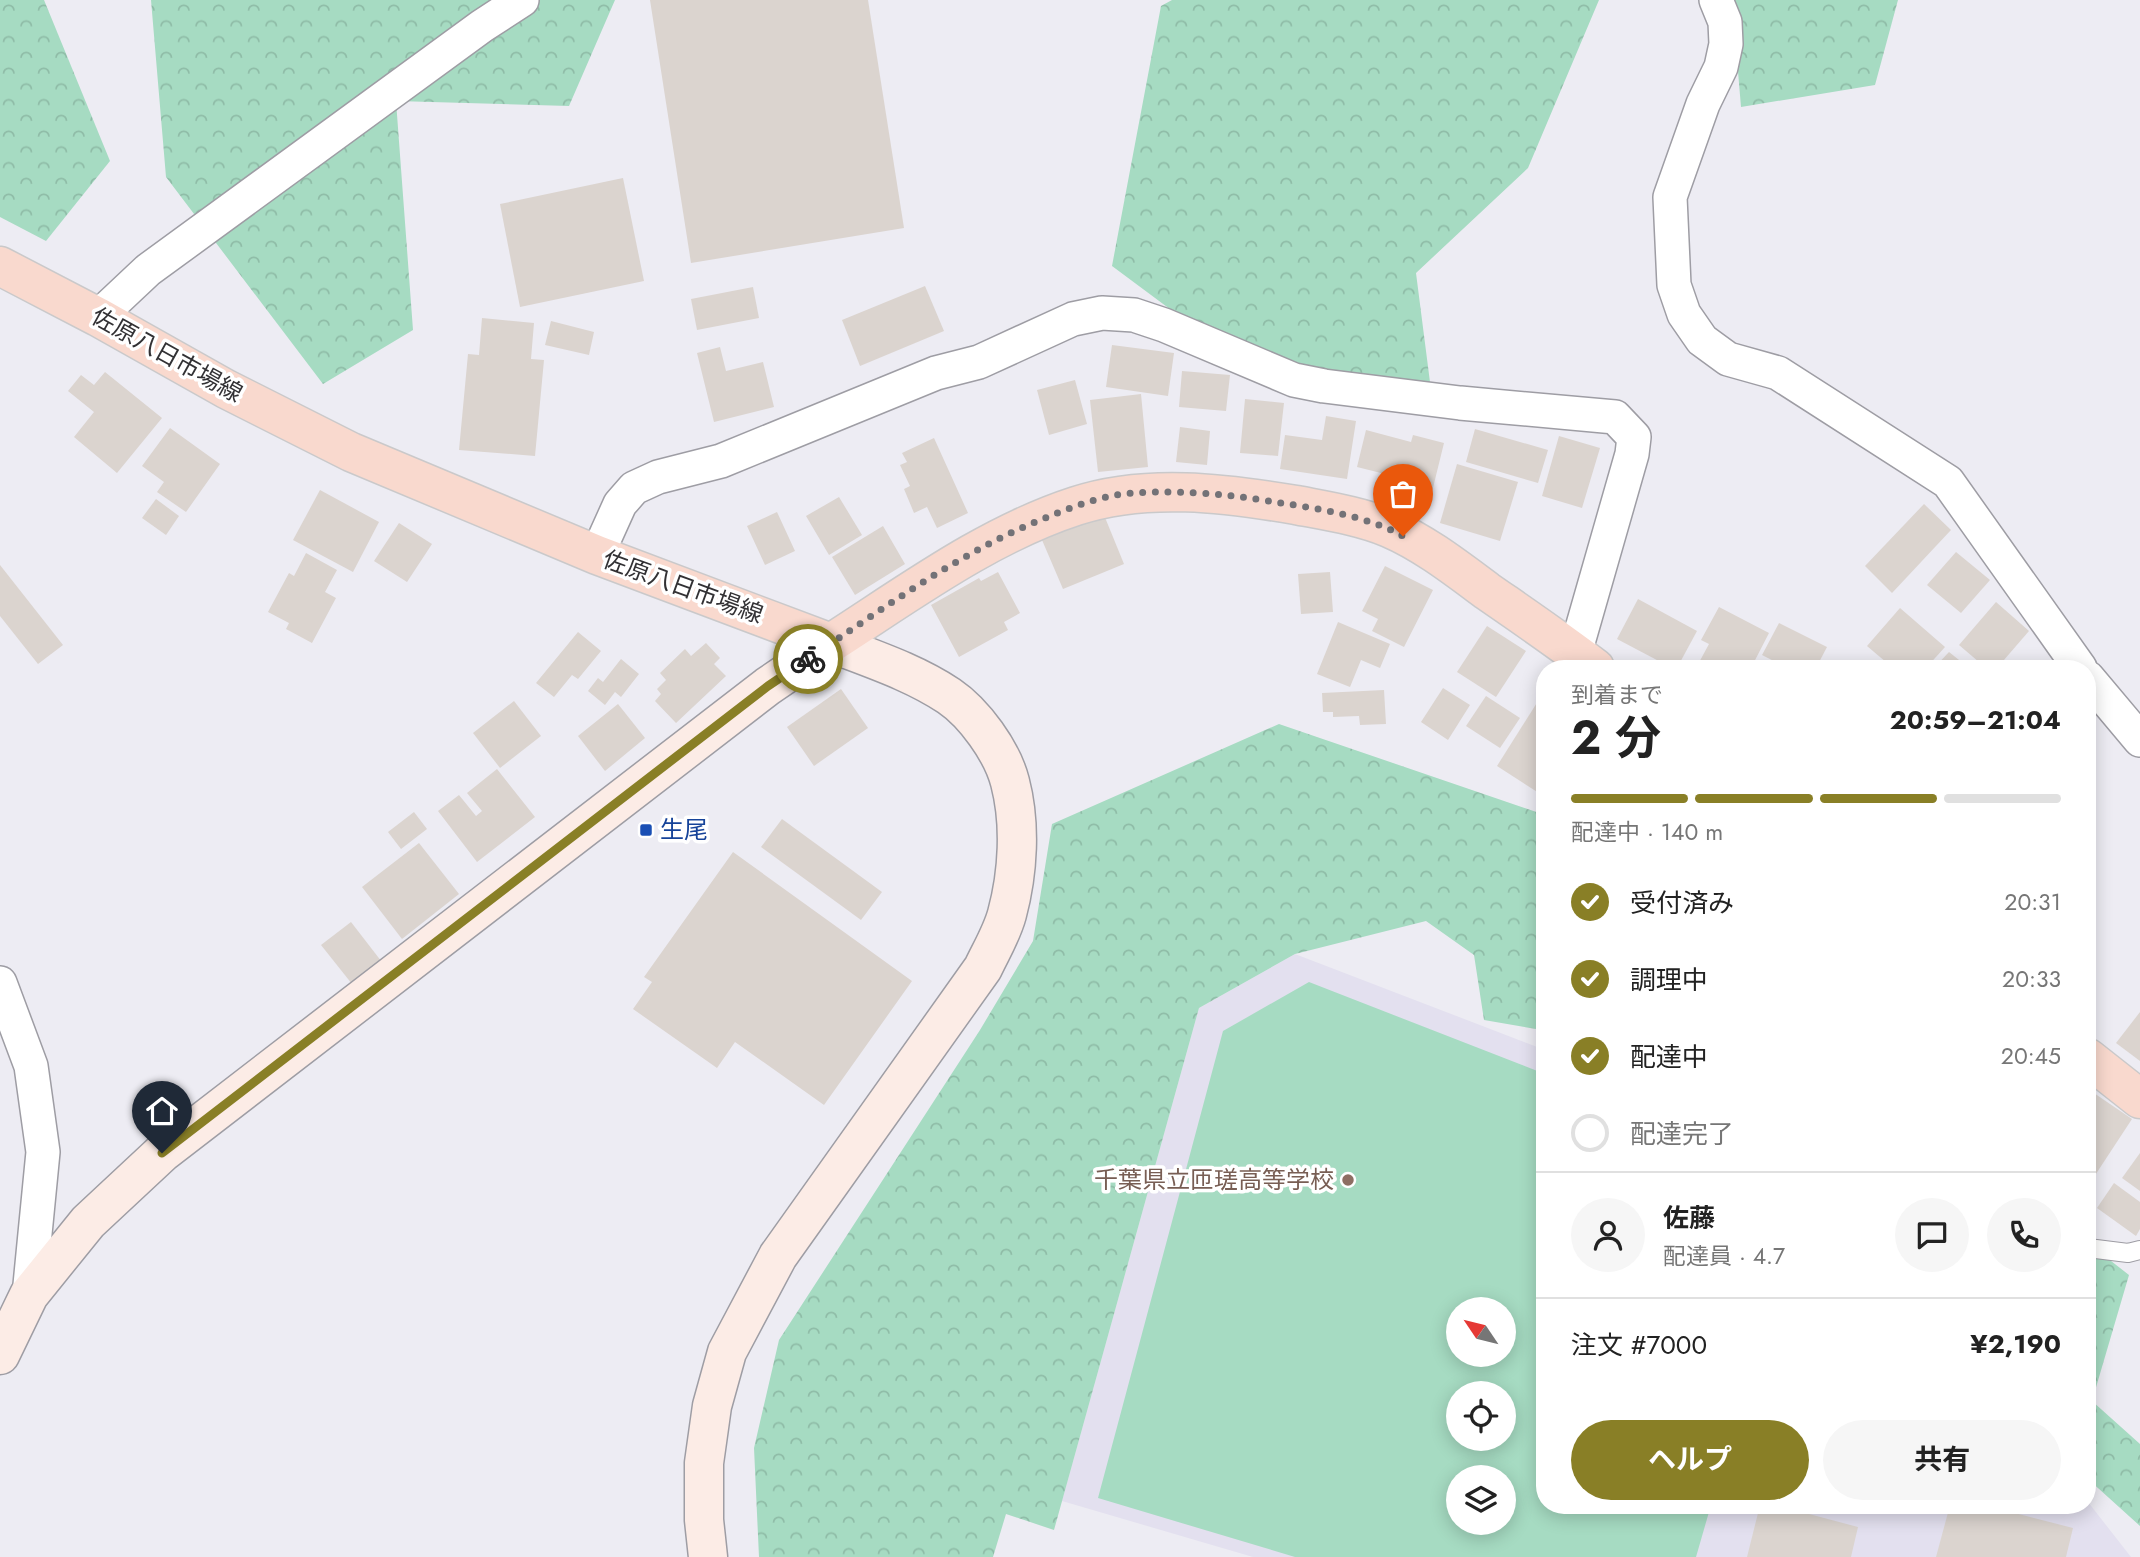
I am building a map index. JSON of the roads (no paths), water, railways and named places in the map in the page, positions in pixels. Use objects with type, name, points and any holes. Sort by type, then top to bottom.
[{"type":"main road","name":"佐原八日市場線","points":[[0,267],[98,317],[226,389],[351,452],[597,555],[831,643]]},
{"type":"main road","points":[[0,1356],[29,1295],[88,1222],[162,1153],[768,686],[982,547],[1028,525],[1075,506],[1116,495],[1201,493],[1253,498],[1338,512],[1388,528],[1418,543],[1584,660]]},
{"type":"main road","points":[[708,1557],[704,1520],[704,1463],[712,1406],[727,1352],[778,1256],[983,968],[1007,916],[1016,866],[1016,820],[1010,780],[992,742],[971,716],[950,697],[910,673],[831,643]]},
{"type":"main road","points":[[2096,1064],[2140,1099]]},
{"type":"street","points":[[98,317],[148,270],[482,26],[522,0]]},
{"type":"street","points":[[1716,0],[1725,22],[1726,44],[1721,67],[1703,104],[1670,197],[1674,285],[1684,314],[1702,341],[1728,359],[1778,373],[1948,482],[2074,660]]},
{"type":"street","points":[[597,555],[620,504],[634,488],[658,477],[721,461],[936,373],[979,362],[1073,319],[1102,313],[1134,315],[1294,380],[1461,403],[1615,417],[1634,437],[1632,454],[1585,660]]},
{"type":"street","points":[[2096,686],[2136,727]]},
{"type":"street","points":[[0,983],[31,1066],[43,1152],[29,1295]]},
{"type":"lane","points":[[2096,1249],[2128,1253],[2140,1250]]},
{"type":"place","name":"生尾","points":[[646,830]]},
{"type":"place","name":"千葉県立匝瑳高等学校","points":[[1348,1180]]}]
